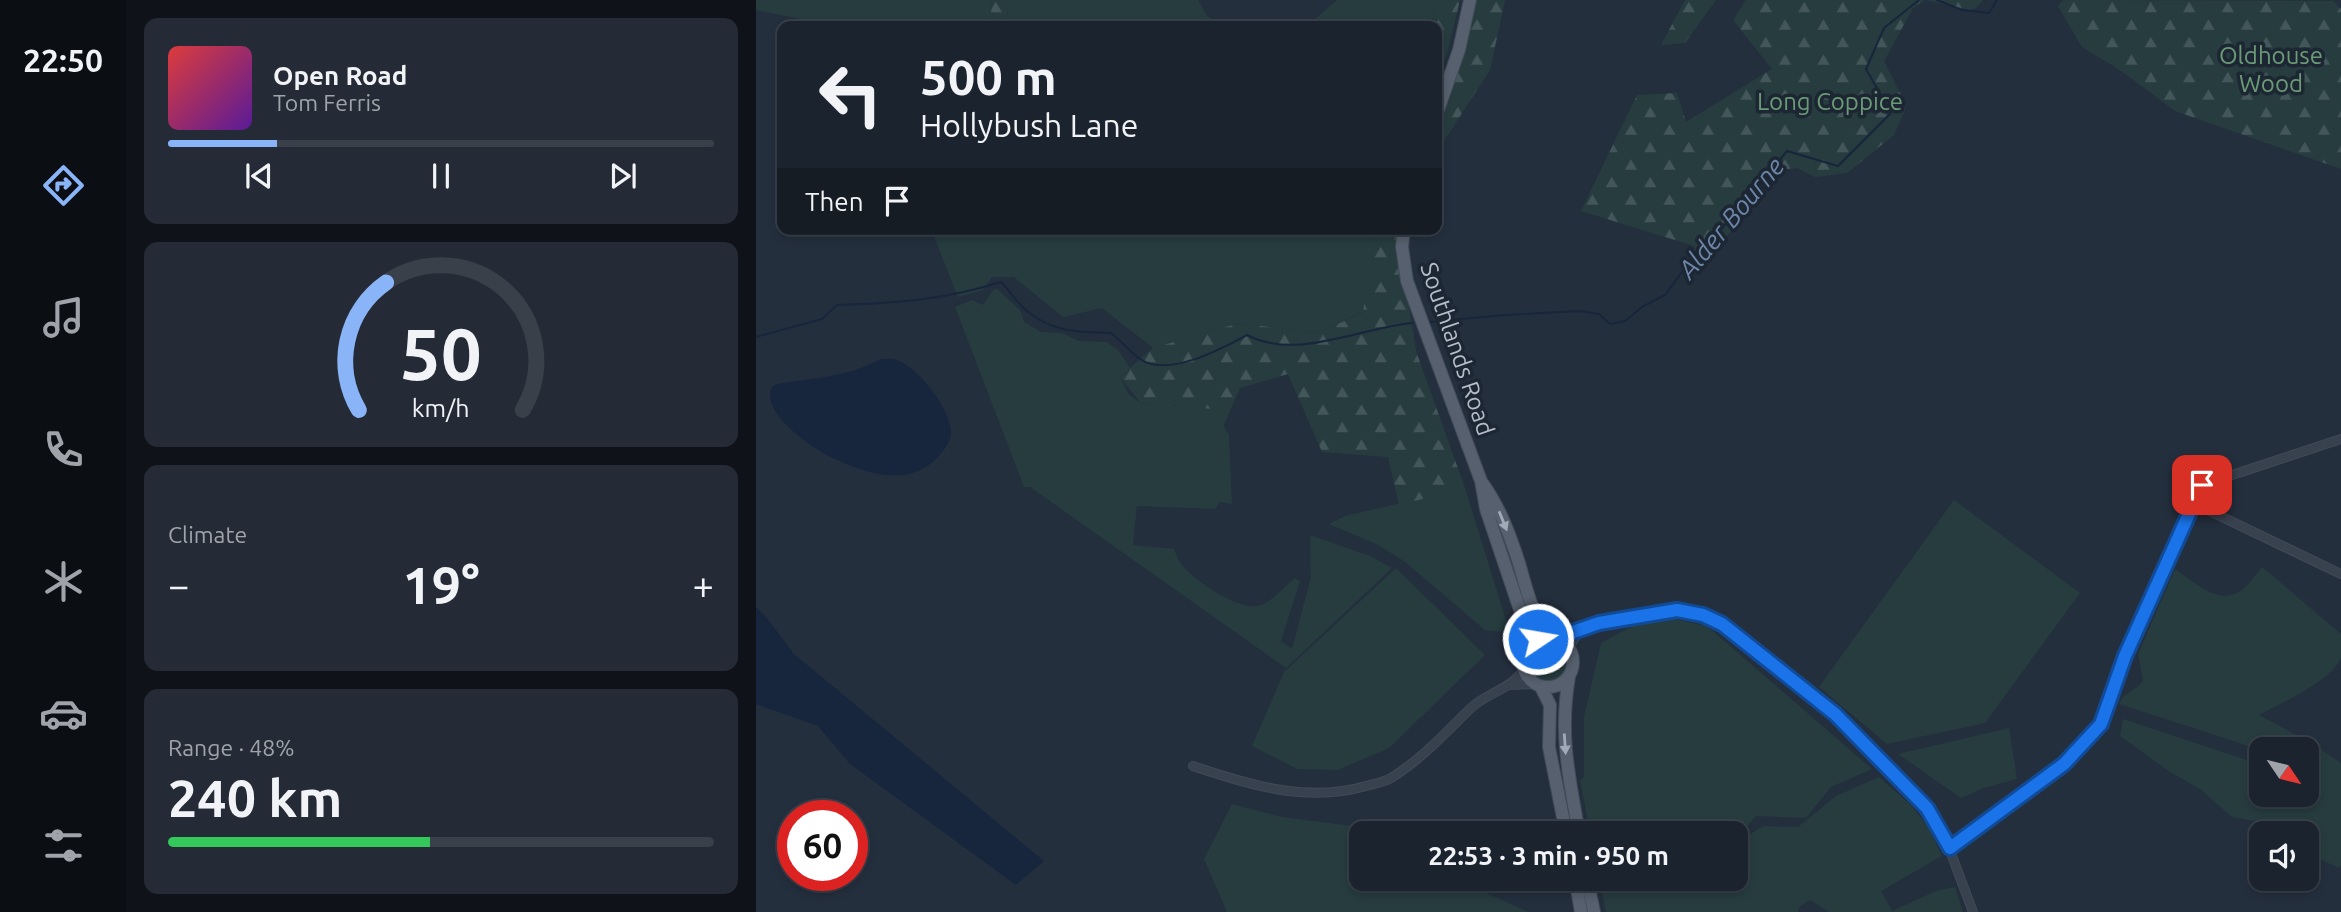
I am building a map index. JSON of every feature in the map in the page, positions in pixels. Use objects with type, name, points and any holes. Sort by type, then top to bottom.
[{"type":"main road","points":[[1442,99],[1459,50],[1470,0]]},
{"type":"main road","name":"Southlands Road","points":[[1403,235],[1402,247],[1407,281],[1481,481]]},
{"type":"main road","points":[[1481,481],[1500,514],[1536,618],[1554,638],[1569,648],[1573,662],[1564,705],[1565,751],[1577,821]]},
{"type":"main road","points":[[1481,481],[1486,509],[1524,624],[1528,647]]},
{"type":"main road","points":[[1554,638],[1538,639],[1528,647],[1522,660],[1523,670],[1538,685],[1550,705],[1549,747],[1564,821]]},
{"type":"main road","points":[[1538,685],[1557,686],[1569,676]]},
{"type":"main road","points":[[1577,891],[1581,912]]},
{"type":"main road","points":[[1590,891],[1594,912]]},
{"type":"street","points":[[1950,848],[2064,764],[2101,724],[2125,656],[2202,485],[2341,439]]},
{"type":"street","points":[[2194,504],[2341,574]]},
{"type":"street","points":[[1554,638],[1636,615],[1677,610],[1703,615],[1722,624],[1835,714],[1927,808],[1950,848],[1973,912]]},
{"type":"street","points":[[1569,648],[1580,629]]},
{"type":"street","points":[[1193,766],[1232,779],[1300,794],[1346,792],[1389,780],[1421,757],[1478,702],[1508,685],[1520,676],[1523,670]]},
{"type":"street","points":[[1508,685],[1538,685]]},
{"type":"green space","points":[[756,0],[992,0],[990,21],[810,21],[756,10]]},
{"type":"green space","points":[[992,0],[1008,0],[1007,21],[990,21]]},
{"type":"green space","points":[[1008,0],[1198,0],[1207,16],[1216,21],[1007,21]]},
{"type":"green space","points":[[1337,0],[1433,0],[1434,21],[1312,21]]},
{"type":"green space","points":[[1433,0],[1460,0],[1442,67],[1442,21],[1434,21]]},
{"type":"green space","points":[[1475,0],[1505,0],[1490,70],[1442,144],[1442,114],[1461,59]]},
{"type":"green space","points":[[1685,0],[1716,0],[1685,43],[1661,45]]},
{"type":"green space","name":"Long Coppice","points":[[1746,0],[1925,0],[1913,8],[1884,61],[1902,97],[1905,110],[1894,135],[1847,173],[1815,177],[1797,168],[1787,169],[1758,183],[1739,223],[1698,266],[1694,246],[1581,211],[1637,95],[1677,93],[1686,122],[1772,69],[1733,20]]},
{"type":"green space","points":[[1926,0],[1983,0],[1976,8],[1969,10]]},
{"type":"green space","name":"Oldhouse Wood","points":[[2063,0],[2333,1],[2341,9],[2341,169],[2175,111],[2120,70],[2082,47],[2058,6]]},
{"type":"green space","points":[[933,235],[1374,235],[1364,311],[1319,333],[1239,323],[1153,348],[1102,308],[1063,317],[1014,277],[992,277],[983,290],[958,297]]},
{"type":"green space","points":[[1374,235],[1398,235],[1416,351],[1465,488],[1399,505],[1388,457],[1322,452],[1288,374],[1240,388],[1222,429],[1212,409],[1141,403],[1120,377],[1153,348],[1239,323],[1319,333],[1363,312]]},
{"type":"green space","points":[[997,289],[1020,310],[1024,322],[1041,332],[1062,333],[1079,341],[1107,342],[1118,350],[1130,368],[1120,377],[1129,395],[1141,403],[1213,409],[1229,435],[1232,504],[1220,502],[1215,509],[1137,506],[1133,545],[1174,549],[1181,564],[1196,578],[1218,594],[1241,604],[1261,605],[1295,578],[1300,581],[1281,641],[1292,649],[1311,577],[1310,535],[1370,556],[1392,568],[1286,668],[1030,487],[1024,487],[955,307],[972,300],[983,305],[993,290]]},
{"type":"green space","points":[[1465,488],[1510,633],[1485,630],[1404,561],[1378,545],[1329,524],[1345,516]]},
{"type":"green space","points":[[1954,500],[2080,593],[1985,723],[1887,744],[1819,687]]},
{"type":"green space","points":[[2262,567],[2341,634],[2341,657],[2328,674],[2317,683],[2259,715],[2300,737],[2249,737],[2249,746],[2119,704],[2124,696],[2143,681],[2138,654],[2175,569],[2208,591],[2225,596],[2243,589]]},
{"type":"green space","points":[[1396,568],[1485,655],[1389,748],[1338,770],[1297,769],[1252,746],[1284,672]]},
{"type":"green space","points":[[1644,620],[1679,620],[1707,626],[1872,769],[1831,787],[1806,818],[1756,816],[1748,826],[1748,821],[1588,821],[1580,780],[1584,777],[1584,717],[1601,643]]},
{"type":"green space","points":[[1548,643],[1562,649],[1568,663],[1562,677],[1548,683],[1534,677],[1528,663],[1534,649]]},
{"type":"green space","points":[[2123,719],[2249,761],[2249,807],[2319,807],[2319,748],[2341,763],[2339,868],[2319,859],[2319,821],[2255,821],[2232,817],[2200,789],[2170,772],[2120,736]]},
{"type":"green space","points":[[2009,728],[2017,779],[1961,798],[1898,754]]},
{"type":"green space","points":[[1879,777],[1911,805],[1928,827],[1942,856],[1881,891],[1892,911],[1936,891],[1955,887],[1963,912],[1829,912],[1810,900],[1799,907],[1798,912],[1606,912],[1602,891],[1748,891],[1748,836],[1763,826],[1798,827],[1836,796]]},
{"type":"green space","points":[[1232,804],[1282,817],[1349,825],[1349,891],[1482,891],[1528,912],[1227,912],[1204,859]]},
{"type":"water","points":[[881,359],[895,359],[915,371],[933,391],[946,414],[951,434],[948,443],[927,467],[901,475],[888,475],[874,473],[835,459],[815,448],[791,429],[773,407],[770,396],[775,385],[844,373]]},
{"type":"water","points":[[756,607],[794,654],[1044,861],[1016,885],[850,764],[818,726],[756,704]]},
{"type":"waterway","name":"Alder Bourne","points":[[1429,322],[1580,311],[1599,314],[1610,324],[1625,321],[1642,307],[1665,295],[1684,269],[1744,204],[1787,151],[1838,166],[1891,113],[1866,69],[1884,28],[1919,0]]},
{"type":"waterway","name":"Alder Bourne","points":[[1937,0],[1962,10],[1989,13],[1997,0]]},
{"type":"waterway","name":"Alder Bourne","points":[[756,337],[822,319],[837,305],[920,300],[1001,282],[1023,308],[1047,324],[1067,330],[1111,333],[1136,356],[1152,364],[1165,365],[1194,359],[1247,335],[1266,342],[1307,344],[1412,323]]},
{"type":"route","points":[[1538,639],[1556,638],[1599,623],[1677,610],[1703,615],[1722,624],[1835,714],[1927,808],[1950,848],[2064,764],[2101,724],[2125,656],[2202,485]]}]
